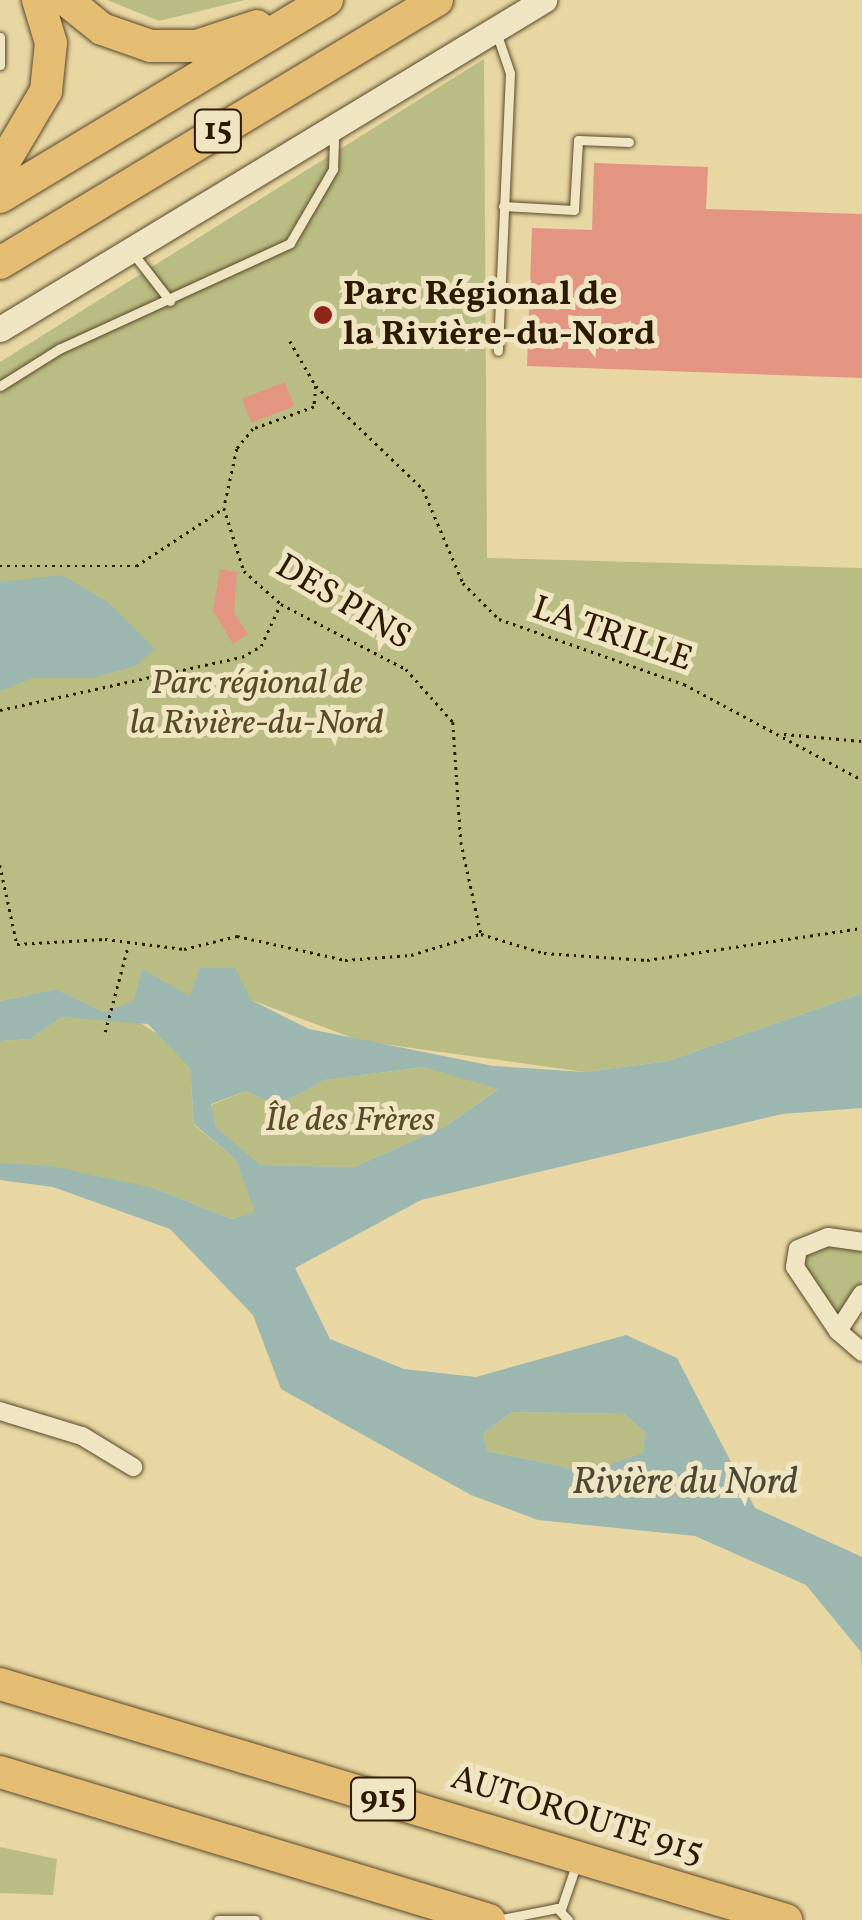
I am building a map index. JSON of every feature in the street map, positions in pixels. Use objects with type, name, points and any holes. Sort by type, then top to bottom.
[{"type":"highway","points":[[0,170],[46,91],[50,43],[38,0]]},
{"type":"highway","points":[[66,0],[114,36],[173,48],[322,3]]},
{"type":"highway","name":"15","points":[[0,263],[436,0]]},
{"type":"highway","name":"15","points":[[0,197],[322,3]]},
{"type":"highway","name":"AUTOROUTE 915","points":[[0,1684],[786,1920]]},
{"type":"highway","name":"915","points":[[0,1772],[493,1920]]},
{"type":"highway","points":[[0,1792],[188,1828]]},
{"type":"street","points":[[0,329],[544,0]]},
{"type":"street","points":[[862,1242],[828,1237],[798,1249],[795,1267],[838,1330],[862,1352]]},
{"type":"street","points":[[838,1330],[862,1294]]},
{"type":"street","points":[[0,1411],[82,1436],[133,1467]]},
{"type":"lane","points":[[495,30],[510,63],[498,351]]},
{"type":"lane","points":[[0,37],[0,64]]},
{"type":"lane","points":[[0,386],[59,348],[290,244],[314,213],[335,160],[332,128]]},
{"type":"lane","points":[[503,206],[574,210],[578,140],[629,142]]},
{"type":"lane","points":[[130,250],[170,301]]},
{"type":"lane","points":[[561,1909],[578,1858]]},
{"type":"lane","points":[[493,1920],[561,1909]]},
{"type":"lane","points":[[561,1909],[568,1920]]},
{"type":"lane","points":[[218,1920],[254,1920]]},
{"type":"path","name":"LA TRILLE","points":[[290,340],[316,386],[424,490],[463,583],[499,619],[684,684],[862,780]]},
{"type":"path","name":"DES PINS","points":[[316,386],[314,407],[253,430],[237,449],[224,508],[244,572],[281,604],[406,669],[453,722],[460,842],[482,934]]},
{"type":"path","points":[[0,566],[136,566],[224,508]]},
{"type":"path","points":[[0,710],[242,658],[261,646],[281,604]]},
{"type":"path","points":[[782,734],[862,741]]},
{"type":"path","points":[[0,865],[18,944],[105,939],[127,949],[237,936],[345,960],[412,955],[482,934],[544,953],[647,960],[862,928]]},
{"type":"path","points":[[105,1032],[127,949]]},
{"type":"green space","points":[[107,0],[245,0],[159,21]]},
{"type":"green space","name":"Parc régional de la Rivière-du-Nord","points":[[484,59],[487,558],[862,568],[862,993],[668,1061],[585,1072],[361,1041],[251,1000],[190,996],[104,1012],[56,989],[0,1001],[0,362]]},
{"type":"green space","points":[[62,1017],[134,1019],[170,1042],[190,1068],[194,1125],[236,1160],[256,1212],[232,1219],[157,1189],[0,1163],[0,1041],[30,1039]]},
{"type":"green space","name":"Île des Frères","points":[[424,1067],[499,1088],[446,1126],[354,1167],[259,1165],[216,1127],[211,1105],[246,1091],[276,1106],[325,1080]]},
{"type":"green space","points":[[862,1242],[862,1294],[838,1331],[815,1306],[798,1249]]},
{"type":"green space","points":[[512,1412],[624,1414],[645,1432],[643,1454],[588,1472],[487,1451],[483,1434]]},
{"type":"green space","points":[[0,1847],[57,1859],[53,1895],[0,1893]]},
{"type":"water","points":[[62,575],[108,602],[155,649],[135,666],[92,678],[33,678],[0,691],[0,582]]},
{"type":"water","name":"Rivière du Nord","points":[[200,968],[235,968],[251,1000],[309,1029],[493,1066],[585,1072],[668,1061],[862,993],[862,1108],[782,1114],[421,1200],[295,1268],[330,1339],[404,1369],[476,1377],[626,1335],[677,1358],[755,1508],[862,1557],[862,1673],[861,1652],[806,1585],[695,1536],[538,1520],[471,1495],[281,1389],[253,1315],[170,1229],[53,1187],[0,1180],[0,1163],[51,1166],[157,1189],[232,1219],[255,1212],[236,1160],[194,1124],[190,1068],[148,1024],[62,1017],[30,1039],[0,1041],[0,1001],[56,989],[104,1012],[134,1001],[142,969],[190,996]],"holes":[[[424,1067],[498,1089],[446,1126],[354,1167],[260,1165],[216,1127],[211,1104],[246,1091],[276,1106],[325,1080]],[[512,1412],[624,1414],[645,1432],[643,1453],[588,1472],[487,1451],[483,1434]]]},
{"type":"building","points":[[594,163],[708,167],[706,209],[862,214],[862,378],[527,366],[532,228],[592,230]]},
{"type":"building","points":[[285,382],[294,406],[251,423],[242,398]]},
{"type":"building","points":[[220,569],[237,572],[234,613],[248,634],[233,644],[213,611]]},
{"type":"place","name":"Parc Régional de la Rivière-du-Nord","points":[[323,315]]}]
